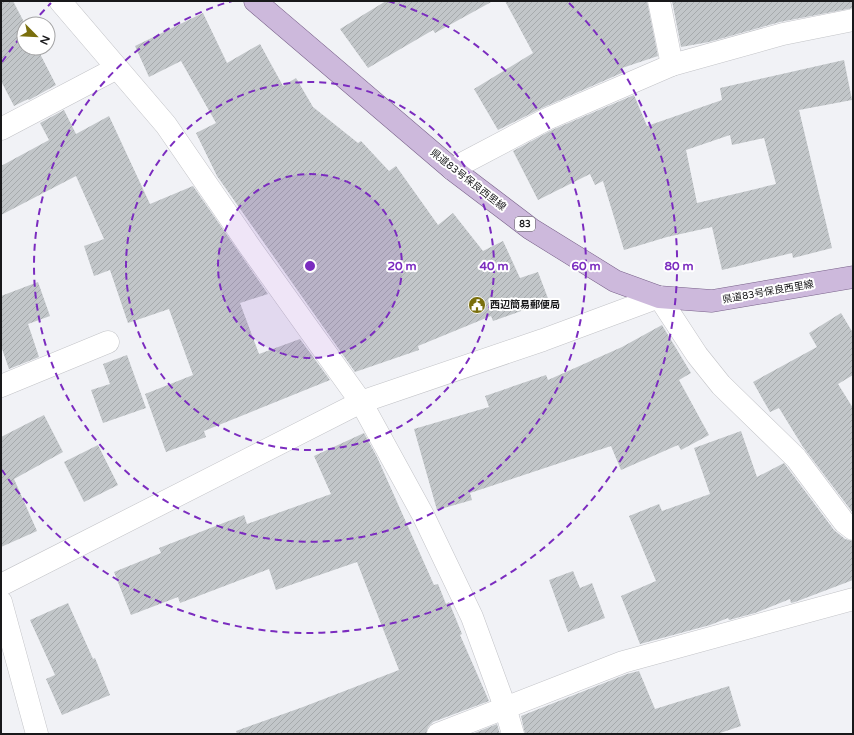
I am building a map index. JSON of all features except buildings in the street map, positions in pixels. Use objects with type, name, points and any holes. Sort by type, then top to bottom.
[{"type":"main road","name":"県道83号保良西里線","points":[[255,1],[452,169],[538,233],[615,281],[659,297],[712,301],[853,277]]},
{"type":"street","points":[[60,1],[166,125],[250,247],[361,402],[423,515],[469,610],[513,734]]},
{"type":"street","points":[[659,1],[672,65]]},
{"type":"street","points":[[452,169],[547,119],[672,65],[783,34],[853,20]]},
{"type":"street","points":[[1,129],[117,68]]},
{"type":"street","points":[[1,585],[361,402],[543,340],[659,297],[697,355],[721,385],[796,458],[844,522],[853,529]]},
{"type":"street","points":[[1,386],[108,342]]},
{"type":"street","points":[[438,734],[623,662],[853,600]]},
{"type":"street","points":[[1,602],[37,734]]},
{"type":"place","name":"西辺簡易郵便局","points":[[477,305]]}]
